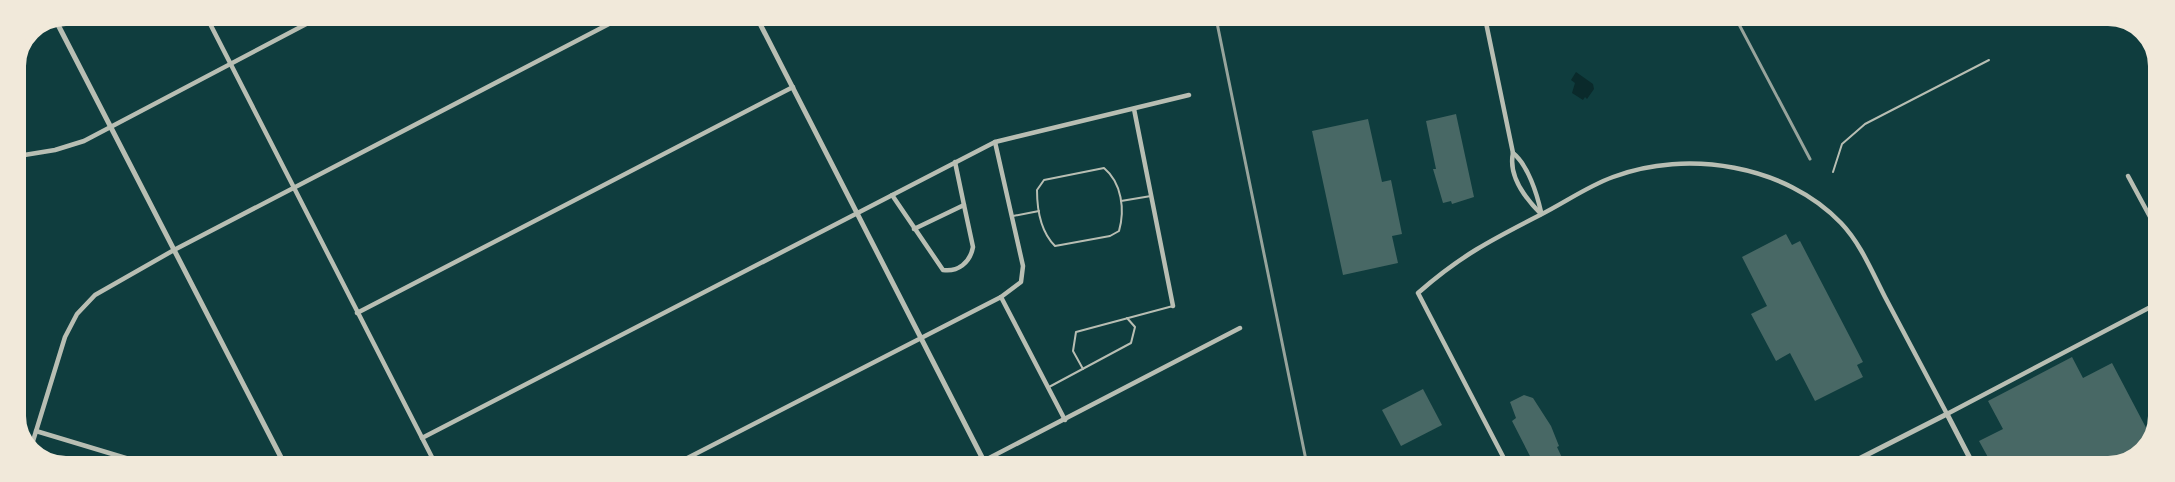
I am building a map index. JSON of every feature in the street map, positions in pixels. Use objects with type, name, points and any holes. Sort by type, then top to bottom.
[{"type":"street","points":[[209,22],[433,460]]},
{"type":"street","points":[[22,155],[68,147],[310,22]]},
{"type":"street","points":[[32,444],[65,337],[77,314],[106,287],[613,22]]},
{"type":"street","points":[[759,22],[983,460]]},
{"type":"street","points":[[1486,22],[1513,153],[1511,163],[1528,201],[1541,214]]},
{"type":"street","points":[[57,23],[282,460]]},
{"type":"street","points":[[357,313],[793,87]]},
{"type":"street","points":[[422,438],[995,142],[1190,95]]},
{"type":"street","points":[[1134,109],[1173,306]]},
{"type":"street","points":[[683,460],[1000,297],[1013,290],[1021,282],[1024,275],[995,142]]},
{"type":"street","points":[[1513,153],[1519,158],[1537,196],[1541,214]]},
{"type":"street","points":[[892,195],[943,270],[952,271],[960,268],[970,258],[973,247],[955,162]]},
{"type":"street","points":[[1505,460],[1418,293],[1473,249],[1611,178],[1652,166],[1711,165],[1757,174],[1793,187],[1825,207],[1843,225],[1861,250],[1971,460]]},
{"type":"street","points":[[2128,177],[2152,221]]},
{"type":"street","points":[[914,229],[964,205]]},
{"type":"street","points":[[1000,297],[1065,420]]},
{"type":"street","points":[[1857,460],[2152,307]]},
{"type":"street","points":[[986,460],[1240,328]]},
{"type":"street","points":[[36,431],[130,460]]},
{"type":"lane","points":[[1833,172],[1842,144],[1865,124],[1989,60]]},
{"type":"lane","points":[[1104,168],[1112,174],[1121,201],[1123,216],[1119,231],[1110,236],[1055,246],[1047,238],[1039,211],[1037,190],[1044,180],[1104,168]]},
{"type":"lane","points":[[1121,201],[1152,196]]},
{"type":"lane","points":[[1011,216],[1039,211]]},
{"type":"lane","points":[[1083,369],[1073,351],[1076,332],[1173,306]]},
{"type":"lane","points":[[1049,387],[1131,343],[1135,327],[1127,318]]},
{"type":"water","points":[[1576,72],[1593,84],[1594,89],[1587,99],[1585,97],[1583,100],[1572,93],[1575,83],[1571,80]]},
{"type":"building","points":[[1456,114],[1474,197],[1452,204],[1451,201],[1443,203],[1433,169],[1436,169],[1426,121]]},
{"type":"building","points":[[1368,119],[1382,182],[1391,180],[1402,234],[1392,236],[1398,263],[1343,275],[1312,131]]},
{"type":"building","points":[[1786,234],[1792,245],[1800,241],[1863,362],[1857,365],[1863,377],[1815,401],[1790,353],[1776,361],[1751,314],[1767,306],[1742,257]]},
{"type":"building","points":[[2072,357],[2083,378],[2112,363],[2149,433],[2142,445],[2128,455],[2117,459],[1989,460],[1979,441],[2003,429],[1988,401]]},
{"type":"building","points":[[1423,389],[1442,425],[1401,446],[1382,410]]},
{"type":"building","points":[[1524,395],[1533,398],[1551,426],[1563,460],[1536,460],[1535,458],[1532,460],[1512,421],[1516,418],[1510,402]]},
{"type":"railway","points":[[1217,22],[1306,460]]},
{"type":"railway","points":[[1738,22],[1810,159]]}]
